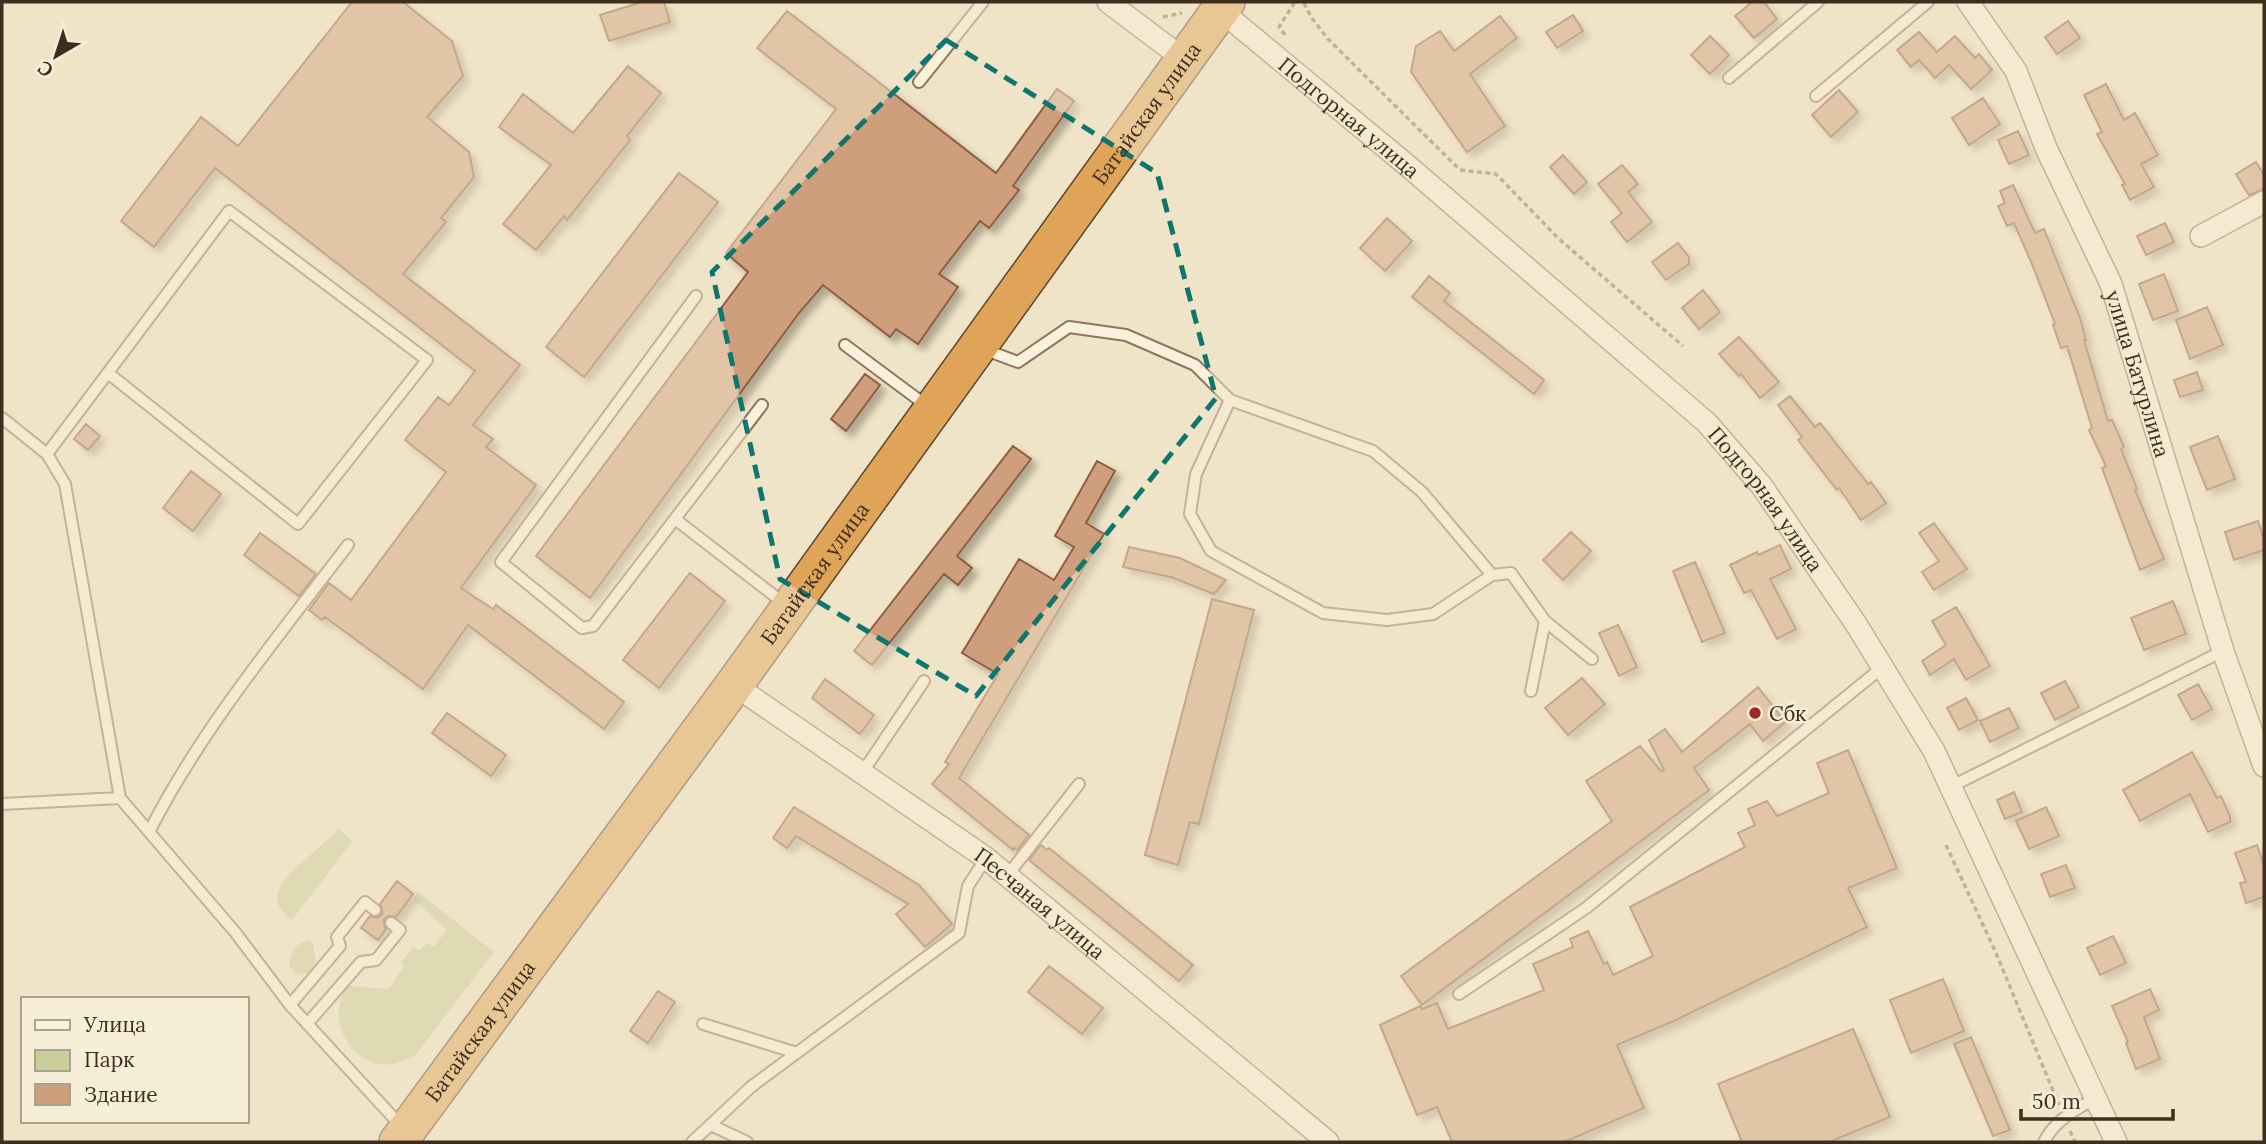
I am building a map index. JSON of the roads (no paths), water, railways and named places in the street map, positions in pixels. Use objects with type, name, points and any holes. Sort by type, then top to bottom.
[{"type":"highway","name":"Батайская улица","points":[[402,1137],[790,608],[1223,6]]},
{"type":"street","points":[[1108,2],[1185,60]]},
{"type":"street","name":"улица Батурлина","points":[[1968,2],[2016,71],[2046,148],[2111,284],[2223,651],[2264,766]]},
{"type":"street","name":"Подгорная улица","points":[[1223,6],[1707,423],[1738,456],[1788,522],[1884,666],[1934,751],[2116,1142]]},
{"type":"street","points":[[2201,236],[2264,202]]},
{"type":"street","name":"Песчаная улица","points":[[734,685],[986,858],[1328,1142]]},
{"type":"lane","points":[[919,82],[983,2]]},
{"type":"lane","points":[[1729,78],[1818,2]]},
{"type":"lane","points":[[1816,96],[1928,2]]},
{"type":"lane","points":[[47,454],[229,211],[427,360],[298,524],[108,373]]},
{"type":"lane","points":[[696,296],[501,562],[582,628],[593,626],[762,405]]},
{"type":"lane","points":[[977,347],[1018,362],[1069,327],[1126,335],[1195,365],[1230,400],[1373,451],[1422,492],[1492,575]]},
{"type":"lane","points":[[845,345],[932,410]]},
{"type":"lane","points":[[1230,400],[1196,474],[1190,514],[1211,551],[1323,613],[1388,620],[1433,614],[1492,575],[1511,573],[1545,621],[1592,659]]},
{"type":"lane","points":[[2,418],[47,454],[65,484],[120,798],[235,932],[290,1005],[402,1137]]},
{"type":"lane","points":[[676,519],[790,608]]},
{"type":"lane","points":[[149,832],[165,800],[205,736],[348,545]]},
{"type":"lane","points":[[1531,691],[1545,621]]},
{"type":"lane","points":[[1952,786],[2223,651]]},
{"type":"lane","points":[[1460,993],[1586,908],[1884,666]]},
{"type":"lane","points":[[862,773],[924,681]]},
{"type":"lane","points":[[1007,876],[1079,784]]},
{"type":"lane","points":[[2,804],[120,798]]},
{"type":"lane","points":[[692,1142],[752,1087],[959,933],[968,886],[986,858]]},
{"type":"lane","points":[[290,1005],[340,946],[337,937],[365,902],[375,910]]},
{"type":"lane","points":[[307,1024],[361,962],[376,960],[400,930],[391,923]]},
{"type":"lane","points":[[703,1024],[797,1053]]},
{"type":"lane","points":[[2044,1142],[2049,1131],[2064,1116],[2096,1098]]},
{"type":"lane","points":[[710,1125],[747,1142]]},
{"type":"place","name":"Сбк","points":[[1755,713]]}]
